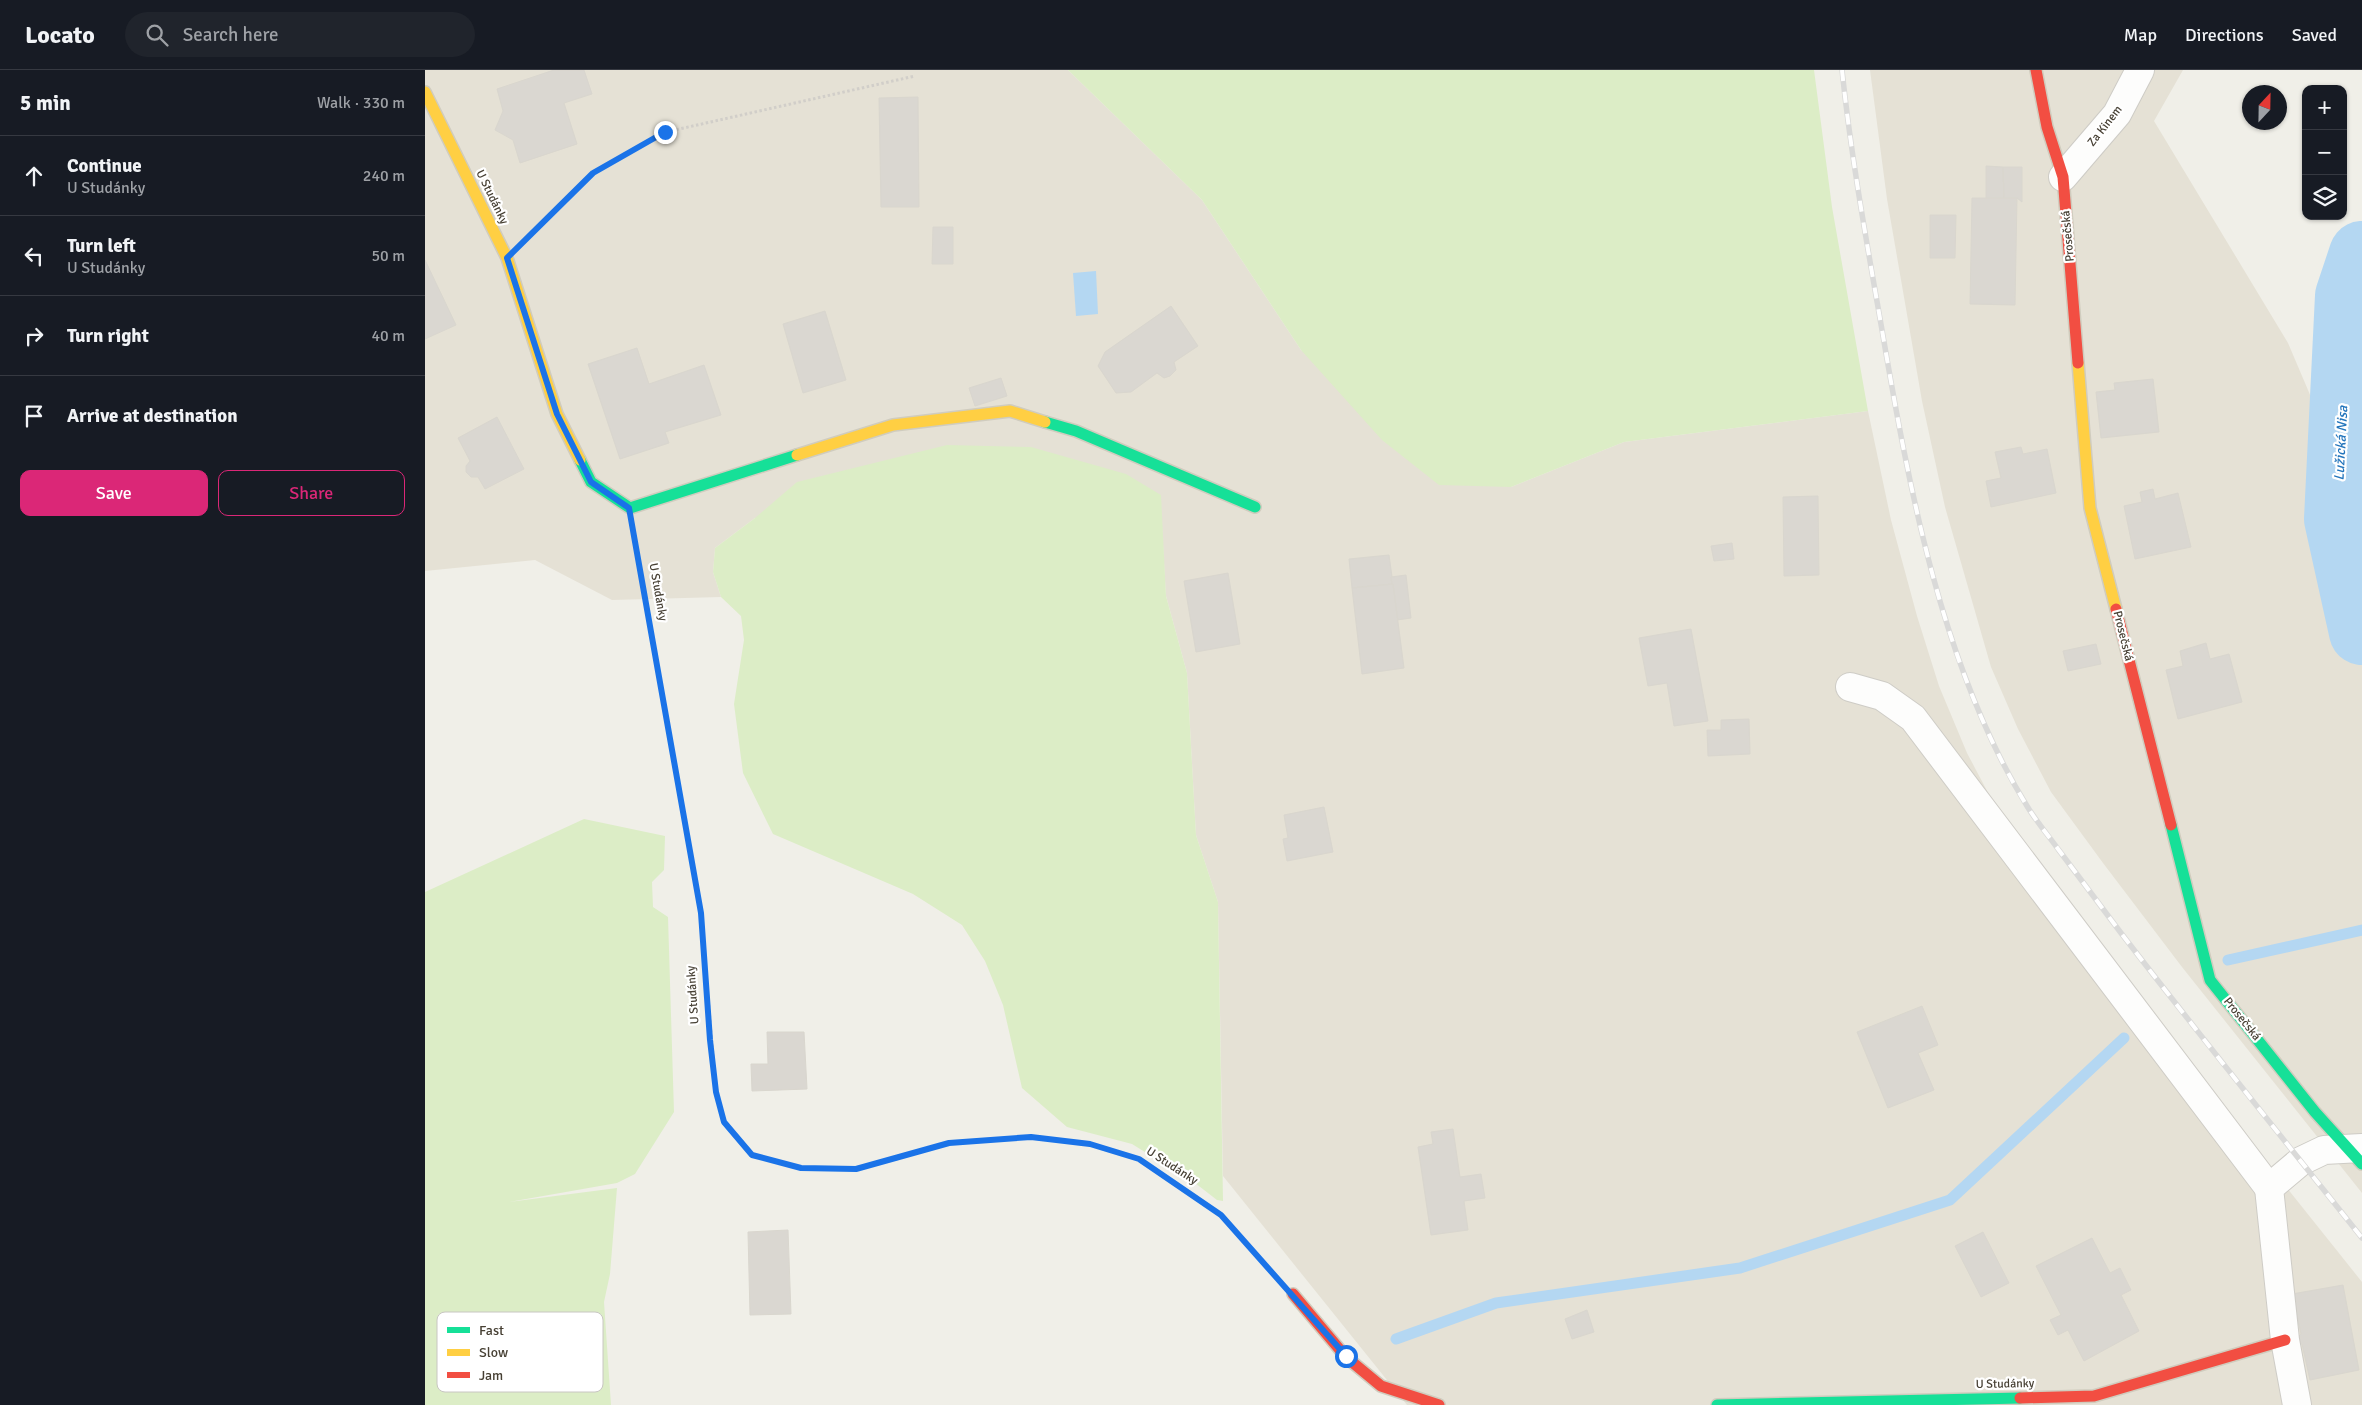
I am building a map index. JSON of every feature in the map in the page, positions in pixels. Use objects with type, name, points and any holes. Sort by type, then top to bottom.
[{"type":"street","name":"Prosečská","points":[[2036,70],[2047,127],[2063,177],[2090,508],[2210,980],[2315,1112],[2358,1154]]},
{"type":"street","name":"Za Kinem","points":[[2063,177],[2117,114],[2140,70]]},
{"type":"street","name":"U Studánky","points":[[425,92],[507,258],[557,414],[591,482],[629,508]]},
{"type":"street","points":[[629,508],[893,425],[1010,411],[1076,431],[1255,507]]},
{"type":"street","points":[[1850,687],[1882,696],[1913,718],[2269,1188],[2285,1340],[2297,1405]]},
{"type":"street","name":"Prosečská","points":[[2269,1188],[2301,1161],[2324,1150],[2358,1154]]},
{"type":"street","points":[[1293,1294],[1346,1356],[1381,1386],[1439,1405]]},
{"type":"street","name":"U Studánky","points":[[1717,1405],[2094,1396],[2285,1340]]},
{"type":"path","points":[[507,258],[593,173],[665,132],[915,76]]},
{"type":"path","name":"U Studánky","points":[[629,508],[701,913],[712,1057],[716,1092],[724,1122],[752,1155],[801,1168],[856,1169],[949,1143],[1031,1137],[1090,1144],[1139,1159],[1221,1215],[1293,1294]]},
{"type":"shaded area","points":[[425,70],[1068,70],[1202,200],[1301,350],[1511,487],[1624,442],[1868,411],[1891,520],[1917,616],[1939,686],[1967,753],[2003,821],[2228,1114],[2362,1282],[2362,1405],[1407,1405],[1223,1176],[1218,902],[1196,835],[1187,673],[1166,596],[1160,495],[755,518],[715,548],[713,572],[721,597],[612,600],[535,560],[425,571]]},
{"type":"shaded area","points":[[1870,70],[2183,70],[2154,121],[2288,343],[2362,517],[2362,1193],[2182,967],[2103,863],[2051,792],[2018,729],[1991,667],[1945,507],[1922,401],[1887,199]]},
{"type":"green space","points":[[1068,70],[1814,70],[1832,207],[1868,411],[1624,442],[1511,487],[1439,485],[1382,440],[1301,350],[1202,200]]},
{"type":"green space","points":[[947,445],[1031,447],[1126,474],[1161,495],[1166,596],[1187,673],[1196,835],[1218,902],[1223,1201],[1217,1200],[1195,1183],[1132,1144],[1067,1127],[1022,1088],[1003,1005],[985,961],[962,925],[913,894],[773,834],[743,773],[734,704],[744,640],[741,616],[721,597],[713,572],[715,548],[755,518],[797,482]]},
{"type":"green space","points":[[584,819],[665,836],[664,870],[652,882],[653,907],[668,917],[674,1112],[635,1174],[617,1183],[509,1202],[617,1188],[610,1274],[604,1302],[611,1405],[425,1405],[425,892]]},
{"type":"water","points":[[1096,271],[1098,314],[1076,316],[1073,273]]},
{"type":"building","points":[[554,70],[584,70],[592,94],[564,103],[577,144],[520,163],[513,140],[495,130],[503,111],[497,89]]},
{"type":"building","points":[[918,97],[919,207],[881,207],[879,98]]},
{"type":"building","points":[[1986,166],[2003,167],[2004,198],[1986,198]]},
{"type":"building","points":[[2003,167],[2022,167],[2022,202],[2017,198],[2004,198]]},
{"type":"building","points":[[1972,198],[2017,198],[2015,305],[1970,304]]},
{"type":"building","points":[[1930,215],[1956,215],[1955,258],[1930,258]]},
{"type":"building","points":[[933,227],[953,227],[953,264],[932,264]]},
{"type":"building","points":[[425,260],[456,325],[425,339]]},
{"type":"building","points":[[1171,306],[1198,346],[1174,362],[1176,370],[1170,376],[1164,378],[1157,373],[1131,392],[1116,393],[1098,366],[1105,352]]},
{"type":"building","points":[[825,311],[846,380],[803,393],[783,324]]},
{"type":"building","points":[[637,348],[649,384],[704,365],[721,415],[665,432],[669,443],[620,459],[588,364]]},
{"type":"building","points":[[1001,378],[1007,396],[975,406],[969,388]]},
{"type":"building","points":[[2153,379],[2159,432],[2101,438],[2096,392],[2115,390],[2114,383]]},
{"type":"building","points":[[497,417],[524,469],[485,489],[478,477],[471,477],[466,472],[466,466],[470,461],[458,438]]},
{"type":"building","points":[[2021,447],[2023,454],[2047,449],[2056,493],[1991,507],[1986,481],[2001,478],[1995,452]]},
{"type":"building","points":[[2153,489],[2155,499],[2178,493],[2191,547],[2135,559],[2124,506],[2142,502],[2140,492]]},
{"type":"building","points":[[1818,496],[1819,575],[1784,576],[1783,497]]},
{"type":"building","points":[[1732,543],[1734,559],[1714,561],[1711,546]]},
{"type":"building","points":[[1389,555],[1393,584],[1352,588],[1349,559]]},
{"type":"building","points":[[1228,573],[1240,644],[1196,652],[1184,581]]},
{"type":"building","points":[[1406,575],[1411,618],[1397,620],[1391,577]]},
{"type":"building","points":[[1393,584],[1404,668],[1362,674],[1352,588]]},
{"type":"building","points":[[1691,629],[1708,721],[1674,726],[1667,683],[1648,686],[1639,638]]},
{"type":"building","points":[[2206,643],[2210,659],[2229,654],[2242,702],[2178,719],[2166,670],[2183,666],[2180,651]]},
{"type":"building","points":[[2096,644],[2101,664],[2068,671],[2063,651]]},
{"type":"building","points":[[1749,719],[1750,754],[1708,756],[1707,730],[1721,730],[1721,720]]},
{"type":"building","points":[[1324,807],[1333,852],[1287,861],[1283,839],[1288,838],[1284,815]]},
{"type":"building","points":[[1922,1006],[1938,1045],[1918,1053],[1934,1090],[1888,1108],[1857,1032]]},
{"type":"building","points":[[767,1032],[804,1032],[807,1089],[752,1091],[751,1064],[768,1064]]},
{"type":"building","points":[[1453,1129],[1460,1177],[1481,1174],[1485,1198],[1464,1201],[1468,1230],[1431,1235],[1418,1147],[1433,1144],[1431,1132]]},
{"type":"building","points":[[788,1230],[791,1314],[750,1315],[748,1232]]},
{"type":"building","points":[[1983,1232],[2009,1283],[1981,1297],[1955,1246]]},
{"type":"building","points":[[2092,1238],[2110,1273],[2120,1268],[2131,1290],[2121,1295],[2139,1331],[2084,1361],[2068,1330],[2058,1335],[2050,1320],[2061,1315],[2036,1266]]},
{"type":"building","points":[[2343,1285],[2359,1370],[2310,1380],[2302,1344],[2299,1344],[2298,1337],[2301,1334],[2292,1294]]},
{"type":"building","points":[[1587,1310],[1594,1332],[1572,1339],[1565,1319]]},
{"type":"waterway","name":"Lužická Nisa","points":[[2362,254],[2348,296],[2337,519],[2362,632]]},
{"type":"waterway","points":[[2228,960],[2362,930]]},
{"type":"waterway","points":[[1396,1339],[1496,1303],[1740,1268],[1950,1200],[2124,1038]]},
{"type":"railway","points":[[1842,70],[1865,233],[1904,452],[1933,576],[1972,696],[1997,752],[2034,817],[2121,933],[2362,1238]]},
{"type":"traffic: fast","points":[[1045,422],[1076,431],[1255,507]]},
{"type":"traffic: fast","points":[[580,460],[591,482],[630,508],[797,455]]},
{"type":"traffic: fast","points":[[2171,825],[2210,980],[2315,1112],[2362,1164]]},
{"type":"traffic: fast","points":[[1717,1405],[2020,1398]]},
{"type":"traffic: slow","points":[[425,92],[507,258],[557,414],[580,460]]},
{"type":"traffic: slow","points":[[2078,363],[2090,508],[2116,609]]},
{"type":"traffic: slow","points":[[797,455],[893,425],[1010,411],[1045,422]]},
{"type":"traffic: jam","points":[[2036,70],[2047,127],[2063,177],[2078,363]]},
{"type":"traffic: jam","points":[[2116,609],[2171,825]]},
{"type":"traffic: jam","points":[[1293,1294],[1346,1357],[1381,1386],[1439,1405]]},
{"type":"traffic: jam","points":[[2020,1398],[2094,1396],[2285,1340]]},
{"type":"route","points":[[665,132],[593,173],[507,258],[557,414],[591,482],[629,508],[701,913],[710,1040],[716,1092],[724,1122],[752,1155],[801,1168],[856,1169],[949,1143],[1031,1137],[1090,1144],[1139,1159],[1221,1215],[1346,1356]]}]
